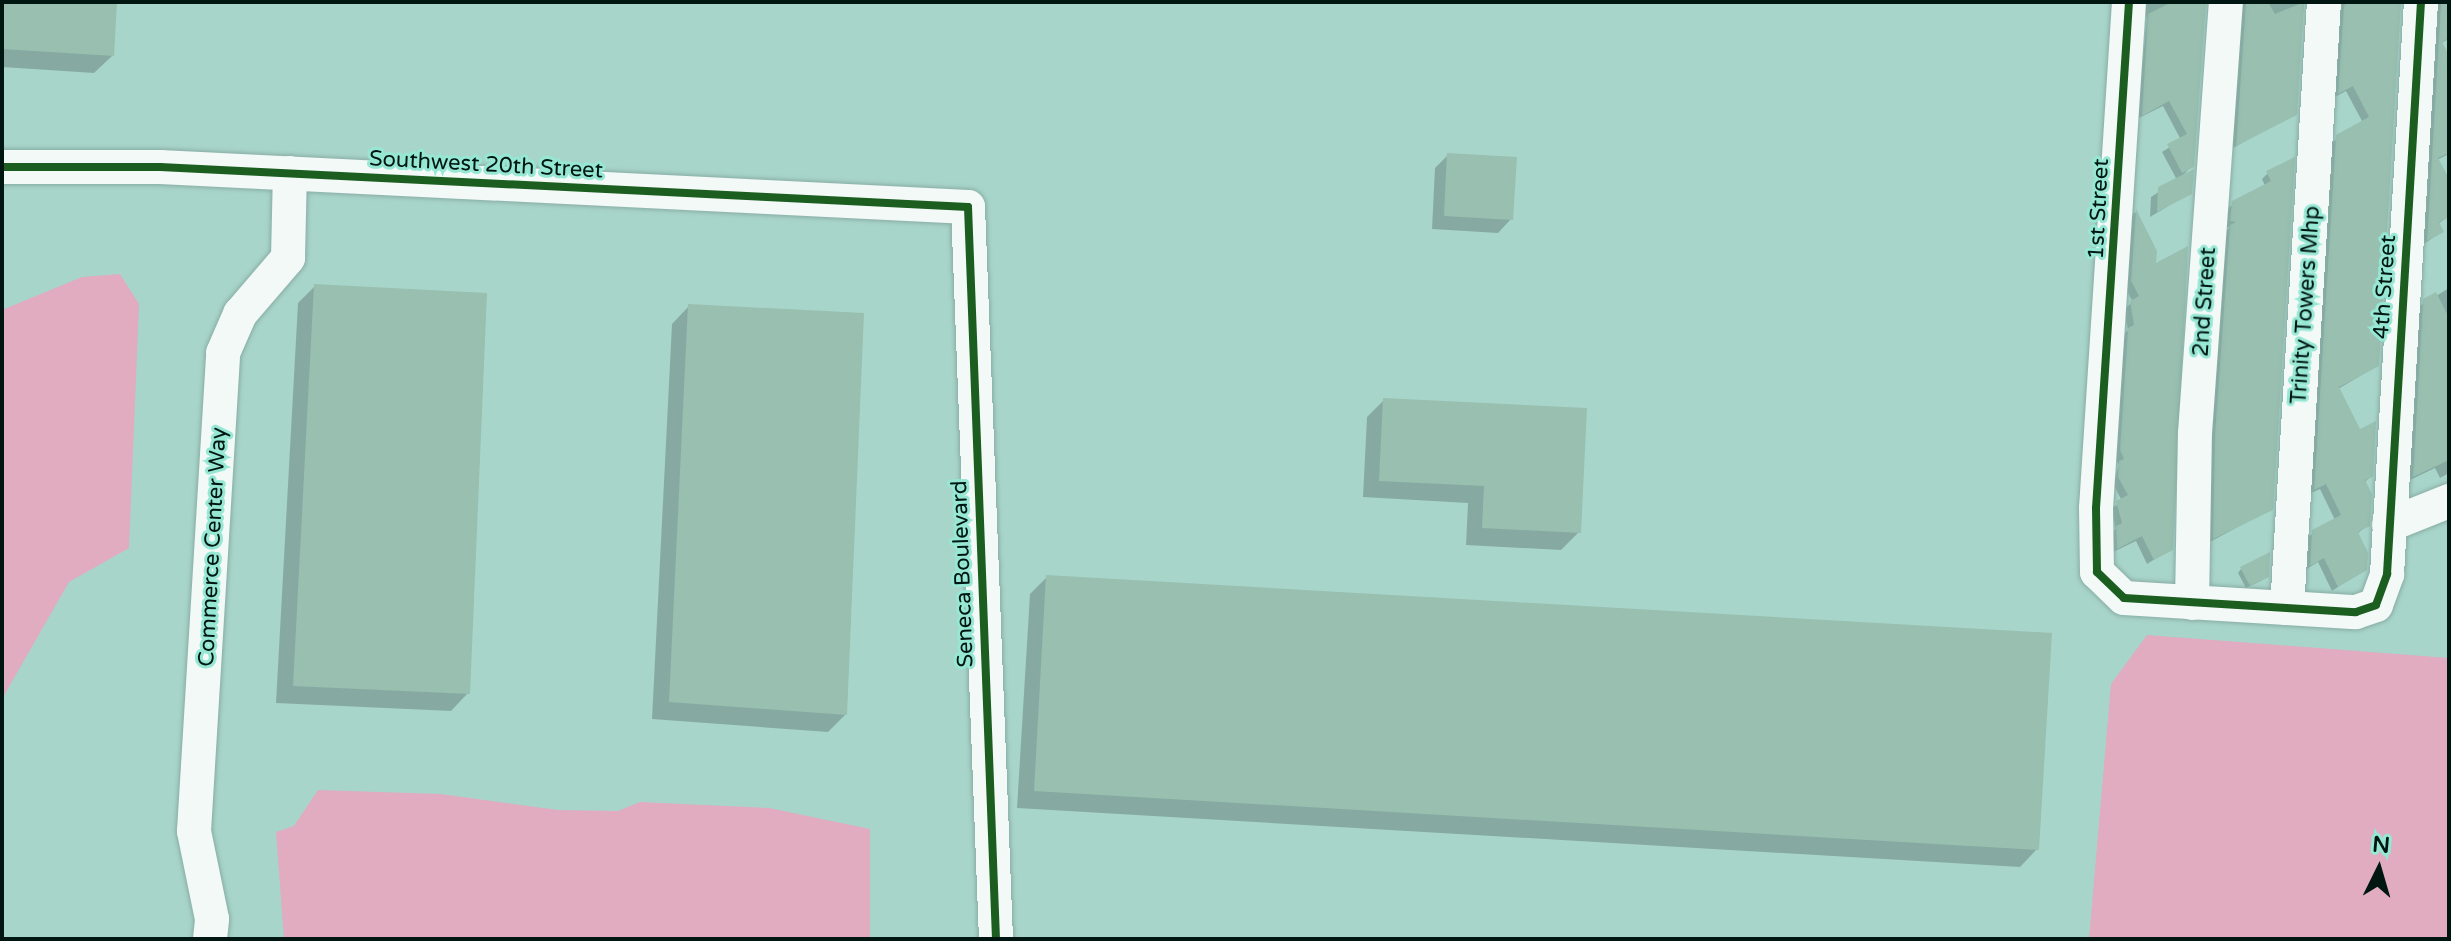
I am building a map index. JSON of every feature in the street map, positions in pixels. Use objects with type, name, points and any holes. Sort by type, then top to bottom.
[{"type":"street","name":"1st Street","points":[[2129,2],[2096,508],[2097,572],[2124,598],[2367,610],[2383,594],[2387,574]]},
{"type":"street","name":"2nd Street","points":[[2192,603],[2195,433],[2226,2]]},
{"type":"street","name":"Trinity Towers Mhp","points":[[2287,608],[2324,2]]},
{"type":"street","name":"4th Street","points":[[2387,574],[2421,2]]},
{"type":"street","name":"Southwest 20th Street","points":[[2,167],[290,173],[968,207]]},
{"type":"street","name":"Commerce Center Way","points":[[210,939],[212,919],[194,831],[223,353],[240,314],[288,258],[290,173]]},
{"type":"street","name":"Seneca Boulevard","points":[[968,207],[996,939]]},
{"type":"street","points":[[2389,525],[2449,501]]},
{"type":"shaded area","points":[[120,274],[139,304],[129,548],[69,582],[2,699],[2,310],[82,277]]},
{"type":"shaded area","points":[[2147,635],[2449,658],[2449,939],[2089,939],[2111,684]]},
{"type":"shaded area","points":[[318,790],[440,794],[558,810],[618,811],[640,802],[769,808],[870,829],[870,939],[284,939],[276,832],[294,826]]},
{"type":"building","points":[[2,2],[117,2],[114,56],[2,49]]},
{"type":"building","points":[[2172,2],[2206,2],[2194,167],[2182,173],[2167,144],[2187,134],[2169,101],[2142,116],[2148,14]]},
{"type":"building","points":[[2246,2],[2268,2],[2275,14],[2304,2],[2297,115],[2236,146]]},
{"type":"building","points":[[2350,2],[2401,2],[2386,248],[2380,251],[2385,263],[2379,366],[2339,387],[2360,429],[2376,421],[2373,477],[2365,480],[2372,494],[2370,526],[2358,532],[2368,553],[2367,570],[2338,587],[2324,558],[2310,566],[2312,530],[2341,515],[2326,484],[2314,490],[2336,135],[2369,117],[2353,86],[2338,94],[2344,5]]},
{"type":"building","points":[[2441,2],[2449,2],[2449,38],[2442,42],[2449,55],[2449,153],[2438,158],[2449,178],[2449,217],[2439,222],[2444,232],[2427,241]]},
{"type":"building","points":[[1447,153],[1517,157],[1513,220],[1444,216]]},
{"type":"building","points":[[2295,157],[2273,510],[2213,539],[2215,434],[2230,225],[2236,222],[2230,221],[2232,201],[2271,181],[2266,171]]},
{"type":"building","points":[[2194,169],[2192,194],[2157,212],[2158,187]]},
{"type":"building","points":[[2136,209],[2157,251],[2156,263],[2188,246],[2173,550],[2154,560],[2142,536],[2117,549],[2116,526],[2122,523],[2116,501],[2128,495],[2118,477],[2119,461],[2124,459],[2120,450],[2128,328],[2134,325],[2130,301],[2139,296],[2131,281]]},
{"type":"building","points":[[314,284],[487,293],[470,694],[293,686]]},
{"type":"building","points":[[2436,292],[2449,318],[2449,460],[2413,477],[2423,299]]},
{"type":"building","points":[[688,304],[864,313],[847,715],[669,702]]},
{"type":"building","points":[[1383,398],[1587,408],[1581,533],[1482,528],[1484,486],[1379,481]]},
{"type":"building","points":[[2270,552],[2269,577],[2250,586],[2240,567]]},
{"type":"building","points":[[1046,575],[2052,633],[2039,850],[1034,791]]},
{"type":"cycle path","points":[[2129,2],[2096,508],[2097,572],[2124,598],[2356,612],[2376,605],[2387,574],[2421,2]]},
{"type":"cycle path","points":[[2,167],[160,167],[968,207],[996,939]]}]
